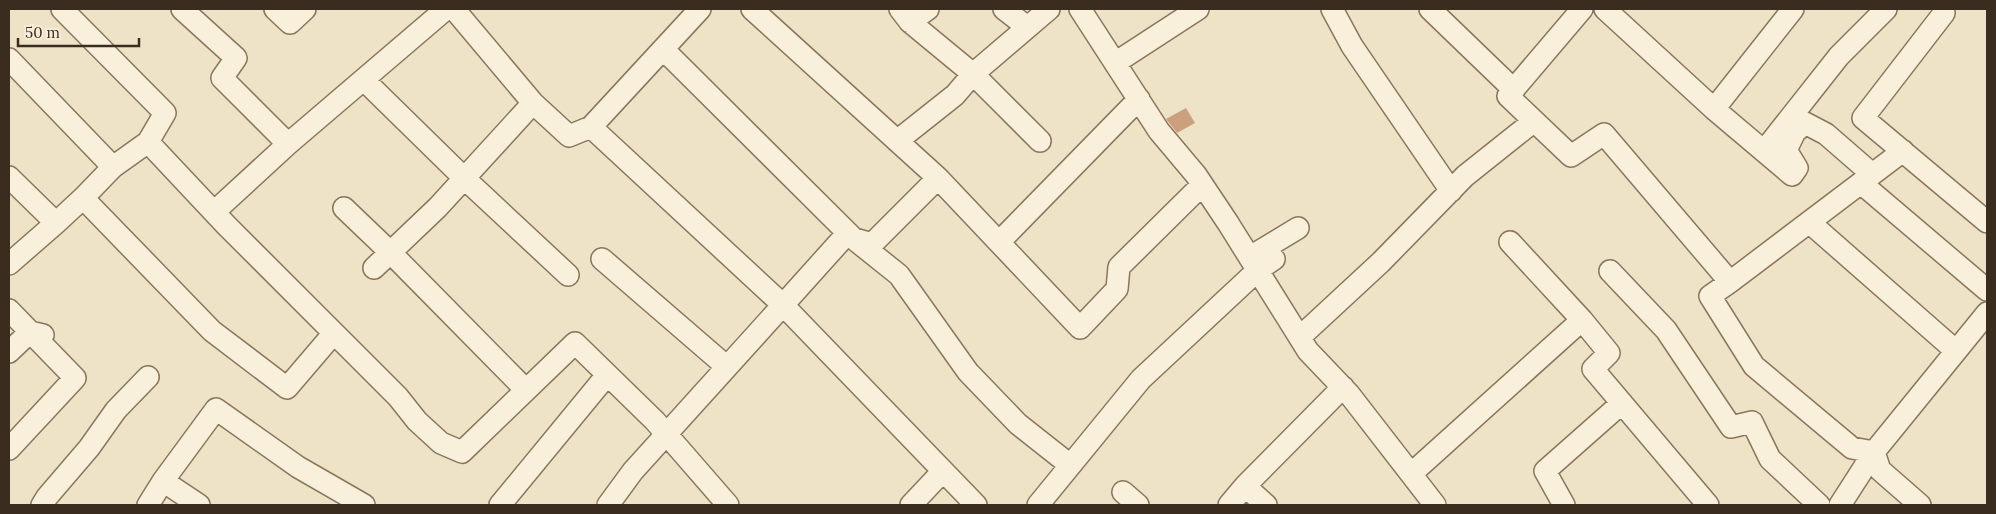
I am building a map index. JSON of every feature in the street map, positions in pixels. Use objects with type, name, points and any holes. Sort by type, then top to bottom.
[{"type":"street","points":[[9,264],[83,198],[112,167],[148,142],[165,113],[62,9]]},
{"type":"street","points":[[182,9],[236,58],[222,78],[288,144]]},
{"type":"street","points":[[275,9],[290,23],[305,9]]},
{"type":"street","points":[[214,212],[288,144],[446,9]]},
{"type":"street","points":[[454,9],[533,103],[569,136],[591,127],[700,9]]},
{"type":"street","points":[[752,9],[938,178],[1080,328],[1117,289],[1119,267],[1202,185]]},
{"type":"street","points":[[905,15],[928,9]]},
{"type":"street","points":[[1004,9],[1028,27]]},
{"type":"street","points":[[897,141],[955,95],[973,74],[1049,9]]},
{"type":"street","points":[[1080,9],[1159,131],[1261,262],[1308,351],[1343,387],[1435,505]]},
{"type":"street","points":[[1115,63],[1198,9]]},
{"type":"street","points":[[1332,9],[1352,46],[1451,190]]},
{"type":"street","points":[[1430,9],[1514,90]]},
{"type":"street","points":[[1582,9],[1508,96],[1571,156],[1604,134],[1730,282]]},
{"type":"street","points":[[1604,9],[1714,109],[1792,175],[1797,168],[1786,150],[1795,132],[1806,123],[1826,134],[1866,178],[1987,290]]},
{"type":"street","points":[[1714,109],[1792,9]]},
{"type":"street","points":[[1764,151],[1839,56],[1886,9]]},
{"type":"street","points":[[1944,10],[1863,118],[1987,222]]},
{"type":"street","points":[[905,15],[973,74],[1040,141]]},
{"type":"street","points":[[663,49],[854,239],[899,275],[968,372],[1018,424],[1070,466]]},
{"type":"street","points":[[9,59],[112,167]]},
{"type":"street","points":[[364,80],[464,178],[568,275]]},
{"type":"street","points":[[1006,236],[1138,100]]},
{"type":"street","points":[[374,268],[438,207],[533,103]]},
{"type":"street","points":[[1300,337],[1380,262],[1465,176],[1534,121]]},
{"type":"street","points":[[591,127],[782,305],[976,505]]},
{"type":"street","points":[[148,142],[214,212],[398,397],[417,421],[441,443],[462,452],[574,343],[666,434],[728,505]]},
{"type":"street","points":[[1874,452],[1852,448],[1754,366],[1710,296],[1903,151]]},
{"type":"street","points":[[9,177],[56,223]]},
{"type":"street","points":[[608,505],[633,471],[845,236],[872,244],[938,178]]},
{"type":"street","points":[[83,198],[212,331],[287,388],[334,333]]},
{"type":"street","points":[[344,208],[526,390]]},
{"type":"street","points":[[1809,222],[1956,351]]},
{"type":"street","points":[[1038,505],[1141,379],[1298,228]]},
{"type":"street","points":[[1510,242],[1582,320],[1609,353],[1593,369],[1708,505]]},
{"type":"street","points":[[602,260],[727,367]]},
{"type":"street","points":[[1610,271],[1666,330],[1730,427],[1752,422],[1770,459],[1818,505]]},
{"type":"street","points":[[9,310],[39,334],[75,378],[9,449]]},
{"type":"street","points":[[1411,474],[1582,320]]},
{"type":"street","points":[[1840,505],[1874,452],[1956,351],[1984,322]]},
{"type":"street","points":[[9,352],[39,334]]},
{"type":"street","points":[[500,505],[607,375]]},
{"type":"street","points":[[42,505],[89,448],[116,410],[148,377]]},
{"type":"street","points":[[1229,505],[1245,486],[1343,387]]},
{"type":"street","points":[[1564,505],[1545,471],[1622,403]]},
{"type":"street","points":[[148,505],[216,408],[298,467],[364,505]]},
{"type":"street","points":[[1874,452],[1880,470],[1920,505]]},
{"type":"street","points":[[911,505],[943,471]]},
{"type":"street","points":[[163,481],[199,505]]},
{"type":"street","points":[[1245,486],[1266,505]]},
{"type":"building","points":[[1186,108],[1195,123],[1177,133],[1166,119]]}]
